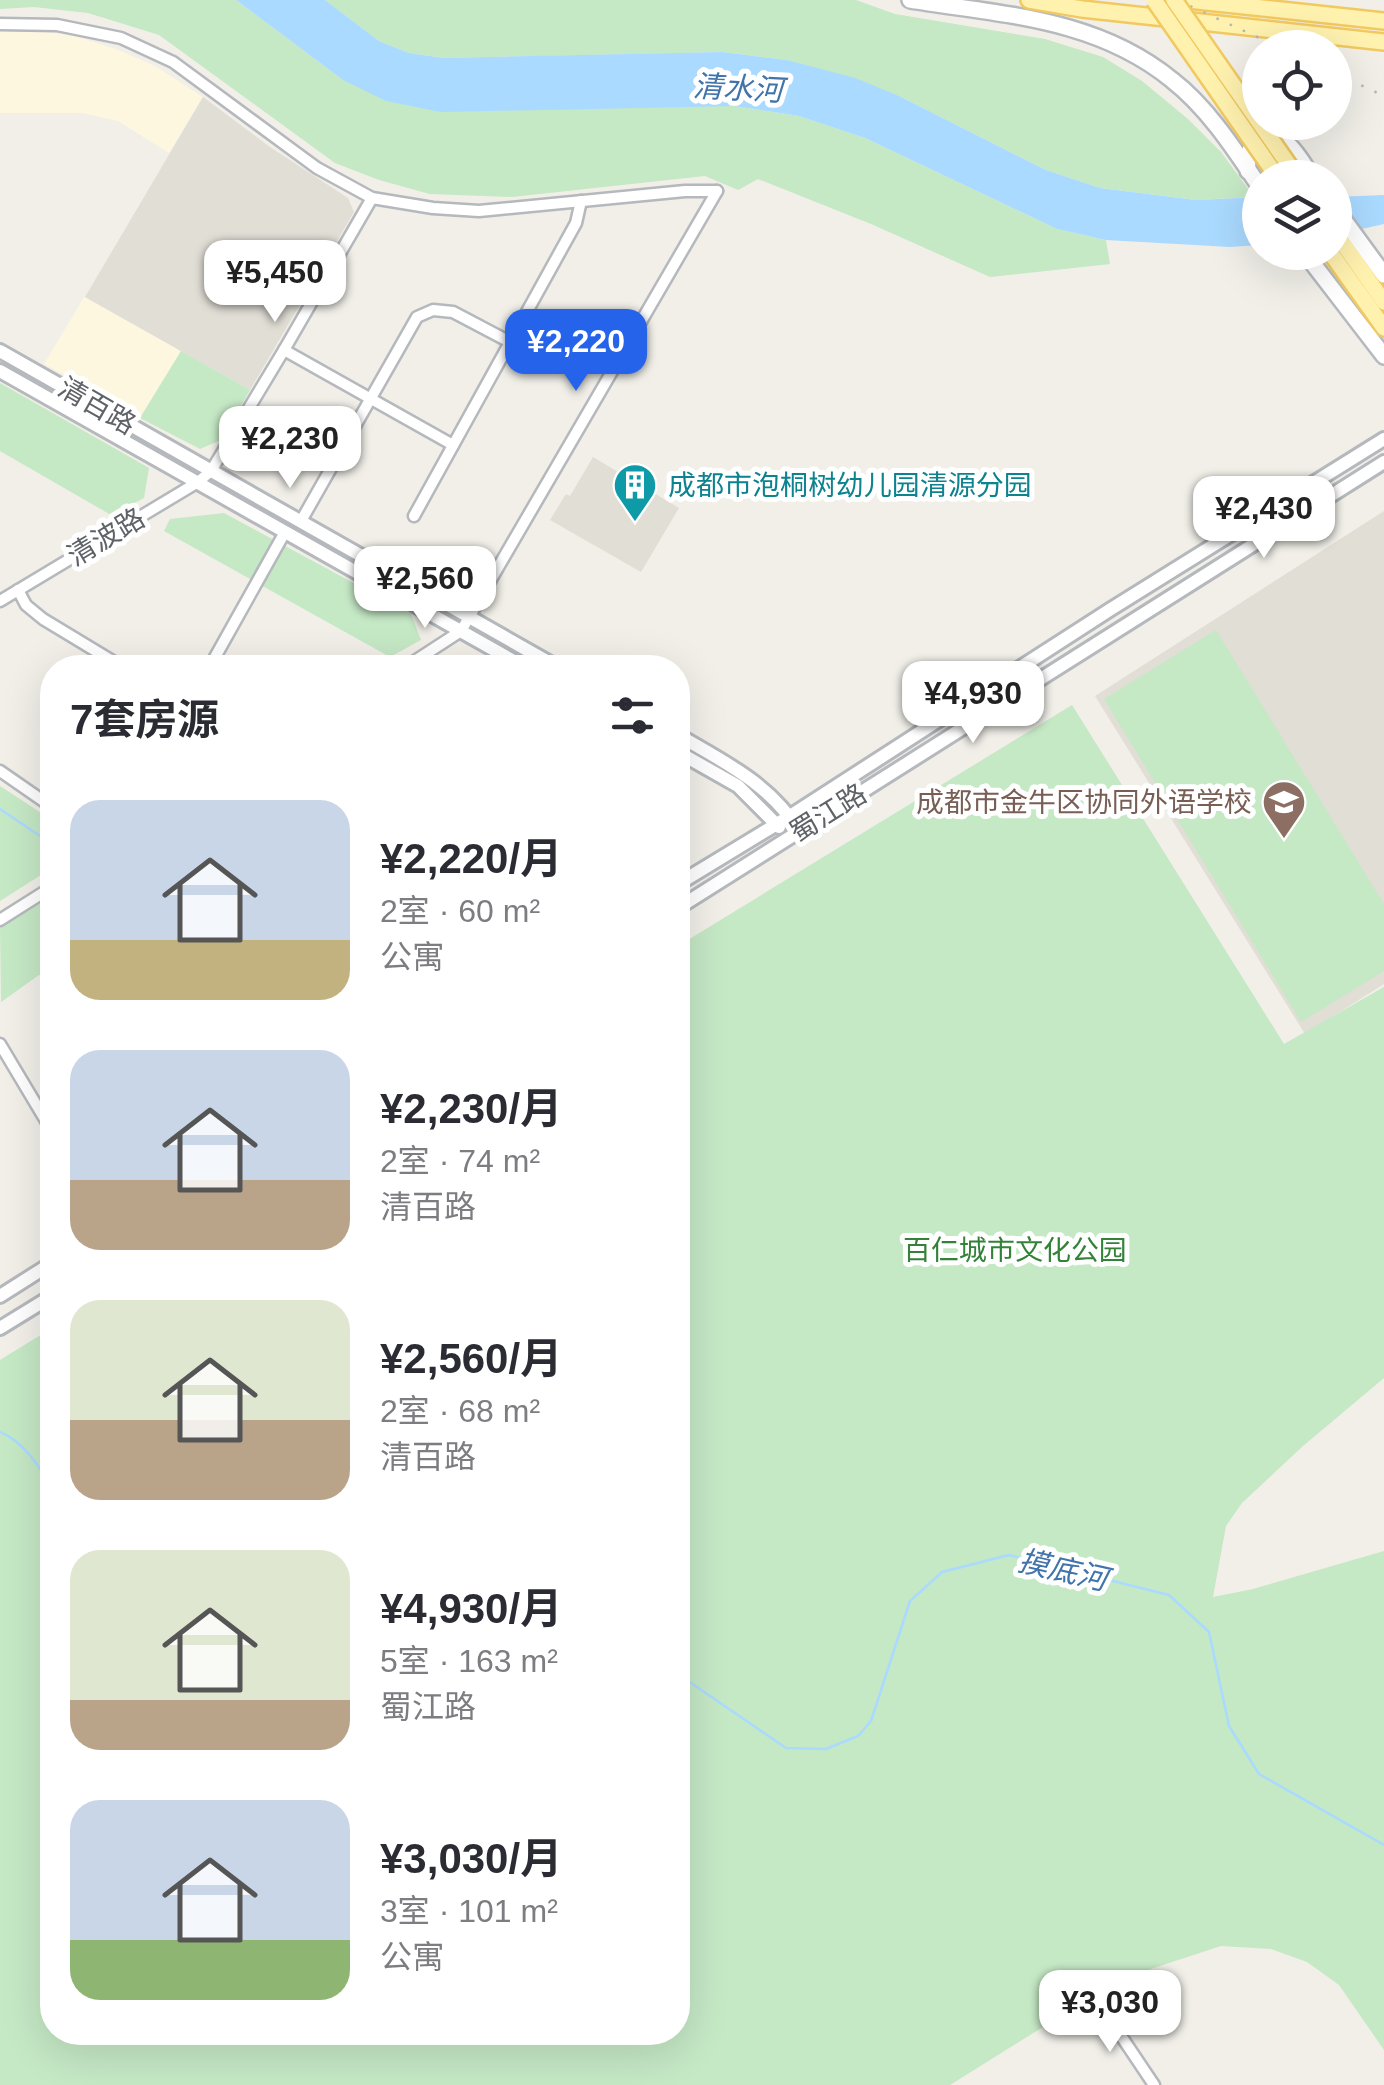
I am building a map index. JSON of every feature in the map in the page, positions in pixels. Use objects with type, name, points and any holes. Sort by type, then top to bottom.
[{"type":"main road","points":[[910,0],[1096,34],[1174,81],[1204,111],[1242,163]]},
{"type":"main road","points":[[1030,0],[1384,42]]},
{"type":"main road","points":[[1154,0],[1265,160]]},
{"type":"main road","points":[[1174,0],[1295,160]]},
{"type":"main road","points":[[1188,0],[1384,21]]},
{"type":"main road","points":[[1248,160],[1250,148],[1273,135],[1282,138],[1296,160]]},
{"type":"main road","points":[[1352,231],[1384,275]]},
{"type":"main road","points":[[1352,269],[1384,328]]},
{"type":"main road","points":[[1318,270],[1384,356]]},
{"type":"main road","points":[[1350,270],[1384,302]]},
{"type":"street","points":[[0,24],[57,25],[121,38],[173,62],[317,168],[372,198],[478,211],[717,191],[470,617],[461,631],[424,655]]},
{"type":"street","name":"清波路","points":[[0,601],[198,482],[210,471],[372,198]]},
{"type":"street","points":[[414,516],[576,223],[581,201]]},
{"type":"street","points":[[301,521],[417,317],[433,310],[452,312],[510,342],[614,370]]},
{"type":"street","points":[[284,350],[453,445]]},
{"type":"street","name":"清百路","points":[[0,351],[536,655]]},
{"type":"street","name":"清百路","points":[[0,371],[503,655]]},
{"type":"street","name":"蜀江路","points":[[690,877],[1384,439]]},
{"type":"street","name":"蜀江路","points":[[690,901],[1384,462]]},
{"type":"street","points":[[217,655],[285,532]]},
{"type":"street","points":[[18,590],[26,605],[42,618],[103,655]]},
{"type":"street","points":[[690,742],[749,776],[790,816],[794,836]]},
{"type":"street","points":[[690,759],[738,786],[794,836]]},
{"type":"street","points":[[0,771],[40,799]]},
{"type":"street","points":[[0,920],[40,895]]},
{"type":"street","points":[[0,1044],[40,1112]]},
{"type":"street","points":[[0,1296],[40,1271]]},
{"type":"street","points":[[0,1328],[40,1303]]},
{"type":"street","points":[[1099,2002],[1154,2085]]},
{"type":"shaded area","points":[[32,30],[74,36],[116,49],[155,66],[203,97],[169,153],[118,121],[82,113],[0,113],[0,31]]},
{"type":"shaded area","points":[[203,97],[348,198],[354,212],[250,390],[85,297]]},
{"type":"shaded area","points":[[84,297],[181,351],[140,418],[44,364]]},
{"type":"shaded area","points":[[593,457],[679,508],[641,572],[550,520]]},
{"type":"shaded area","name":"成都市金牛区协同外语学校","points":[[1384,511],[1384,984],[1305,1034],[1095,696]]},
{"type":"green space","points":[[0,0],[236,0],[343,80],[734,106],[799,116],[865,138],[1057,229],[1106,240],[1110,264],[990,277],[758,179],[738,190],[705,176],[512,197],[430,194],[335,163],[159,35],[88,13],[34,7],[0,9]]},
{"type":"green space","points":[[325,0],[856,0],[895,14],[1045,39],[1103,57],[1142,81],[1221,152],[1242,181],[1242,198],[1196,200],[1100,188],[1046,170],[899,96],[787,60],[723,52],[445,58],[409,53],[379,41]]},
{"type":"green space","points":[[181,351],[250,390],[221,440],[200,449],[140,418]]},
{"type":"green space","points":[[0,383],[149,468],[144,498],[111,515],[0,451]]},
{"type":"green space","points":[[224,513],[411,614],[421,640],[386,655],[164,531],[170,519]]},
{"type":"green space","points":[[1216,630],[1384,904],[1384,971],[1301,1022],[1104,699]]},
{"type":"green space","name":"百仁城市文化公园","points":[[1072,705],[1284,1044],[1384,987],[1384,1378],[1242,1503],[1226,1526],[1213,1597],[1384,1551],[1384,2050],[1339,1985],[1307,1962],[1271,1949],[1221,1946],[1120,1979],[950,2085],[0,2085],[0,1360],[40,1335],[40,2045],[690,2045],[690,939]]},
{"type":"green space","points":[[0,786],[40,812],[40,876],[0,901]]},
{"type":"green space","points":[[40,900],[40,975],[1,1002],[0,924]]},
{"type":"water","name":"清水河","points":[[236,0],[325,0],[379,41],[409,53],[444,58],[723,52],[787,60],[855,78],[1046,170],[1100,188],[1196,200],[1242,198],[1242,246],[1106,240],[1057,229],[865,138],[799,116],[734,106],[441,112],[386,101],[343,80]]},
{"type":"water","points":[[1384,195],[1384,224],[1352,231],[1352,196]]},
{"type":"waterway","points":[[0,809],[40,836]]},
{"type":"waterway","name":"摸底河","points":[[0,1432],[24,1448],[40,1469]]},
{"type":"waterway","name":"摸底河","points":[[690,1682],[786,1748],[826,1749],[858,1736],[871,1721],[910,1601],[942,1572],[1009,1555],[1169,1595],[1209,1632],[1229,1726],[1259,1774],[1384,1845]]},
{"type":"railway","points":[[1177,0],[1242,30]]},
{"type":"railway","points":[[1352,81],[1384,96]]},
{"type":"place","name":"成都市泡桐树幼儿园清源分园","points":[[635,523]]},
{"type":"place","name":"成都市金牛区协同外语学校","points":[[1284,840]]}]
